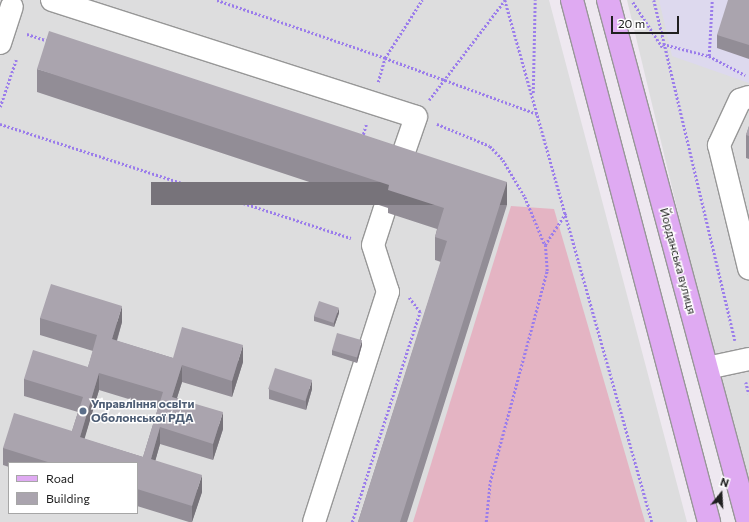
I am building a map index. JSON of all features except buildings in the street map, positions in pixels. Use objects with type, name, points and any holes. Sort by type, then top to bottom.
[{"type":"main road","points":[[572,0],[709,522]]},
{"type":"main road","name":"Йорданська вулиця","points":[[608,0],[748,522]]},
{"type":"lane","points":[[52,0],[416,117],[398,169]]},
{"type":"lane","points":[[9,49],[11,8]]},
{"type":"lane","points":[[746,100],[719,145],[749,268]]},
{"type":"lane","points":[[314,522],[388,292],[373,245],[385,207]]},
{"type":"lane","points":[[707,368],[745,360]]},
{"type":"path","points":[[217,0],[385,58],[538,115]]},
{"type":"path","points":[[361,142],[385,58],[422,0]]},
{"type":"path","points":[[505,0],[566,212],[652,522]]},
{"type":"path","points":[[486,522],[490,482],[547,271],[545,245],[525,197],[502,160],[490,146],[455,129],[416,117],[505,0]]},
{"type":"path","points":[[533,98],[535,0]]},
{"type":"path","points":[[632,0],[665,51]]},
{"type":"path","points":[[654,0],[663,44],[745,360],[749,394]]},
{"type":"path","points":[[708,56],[712,0]]},
{"type":"path","points":[[22,41],[25,33],[55,43]]},
{"type":"path","points":[[663,44],[708,56],[749,77]]},
{"type":"path","points":[[0,107],[9,49]]},
{"type":"path","points":[[0,124],[373,245]]},
{"type":"path","points":[[545,245],[566,212]]},
{"type":"path","points":[[352,522],[420,312]]},
{"type":"shaded area","points":[[0,0],[549,0],[687,522],[0,522]]},
{"type":"shaded area","points":[[627,0],[749,0],[749,495],[712,354]]},
{"type":"shaded area","points":[[659,0],[749,0],[749,83],[672,56]]},
{"type":"shaded area","points":[[511,206],[554,209],[645,522],[413,522]]},
{"type":"place","name":"Управління освіти Оболонської РДА","points":[[83,411]]}]
